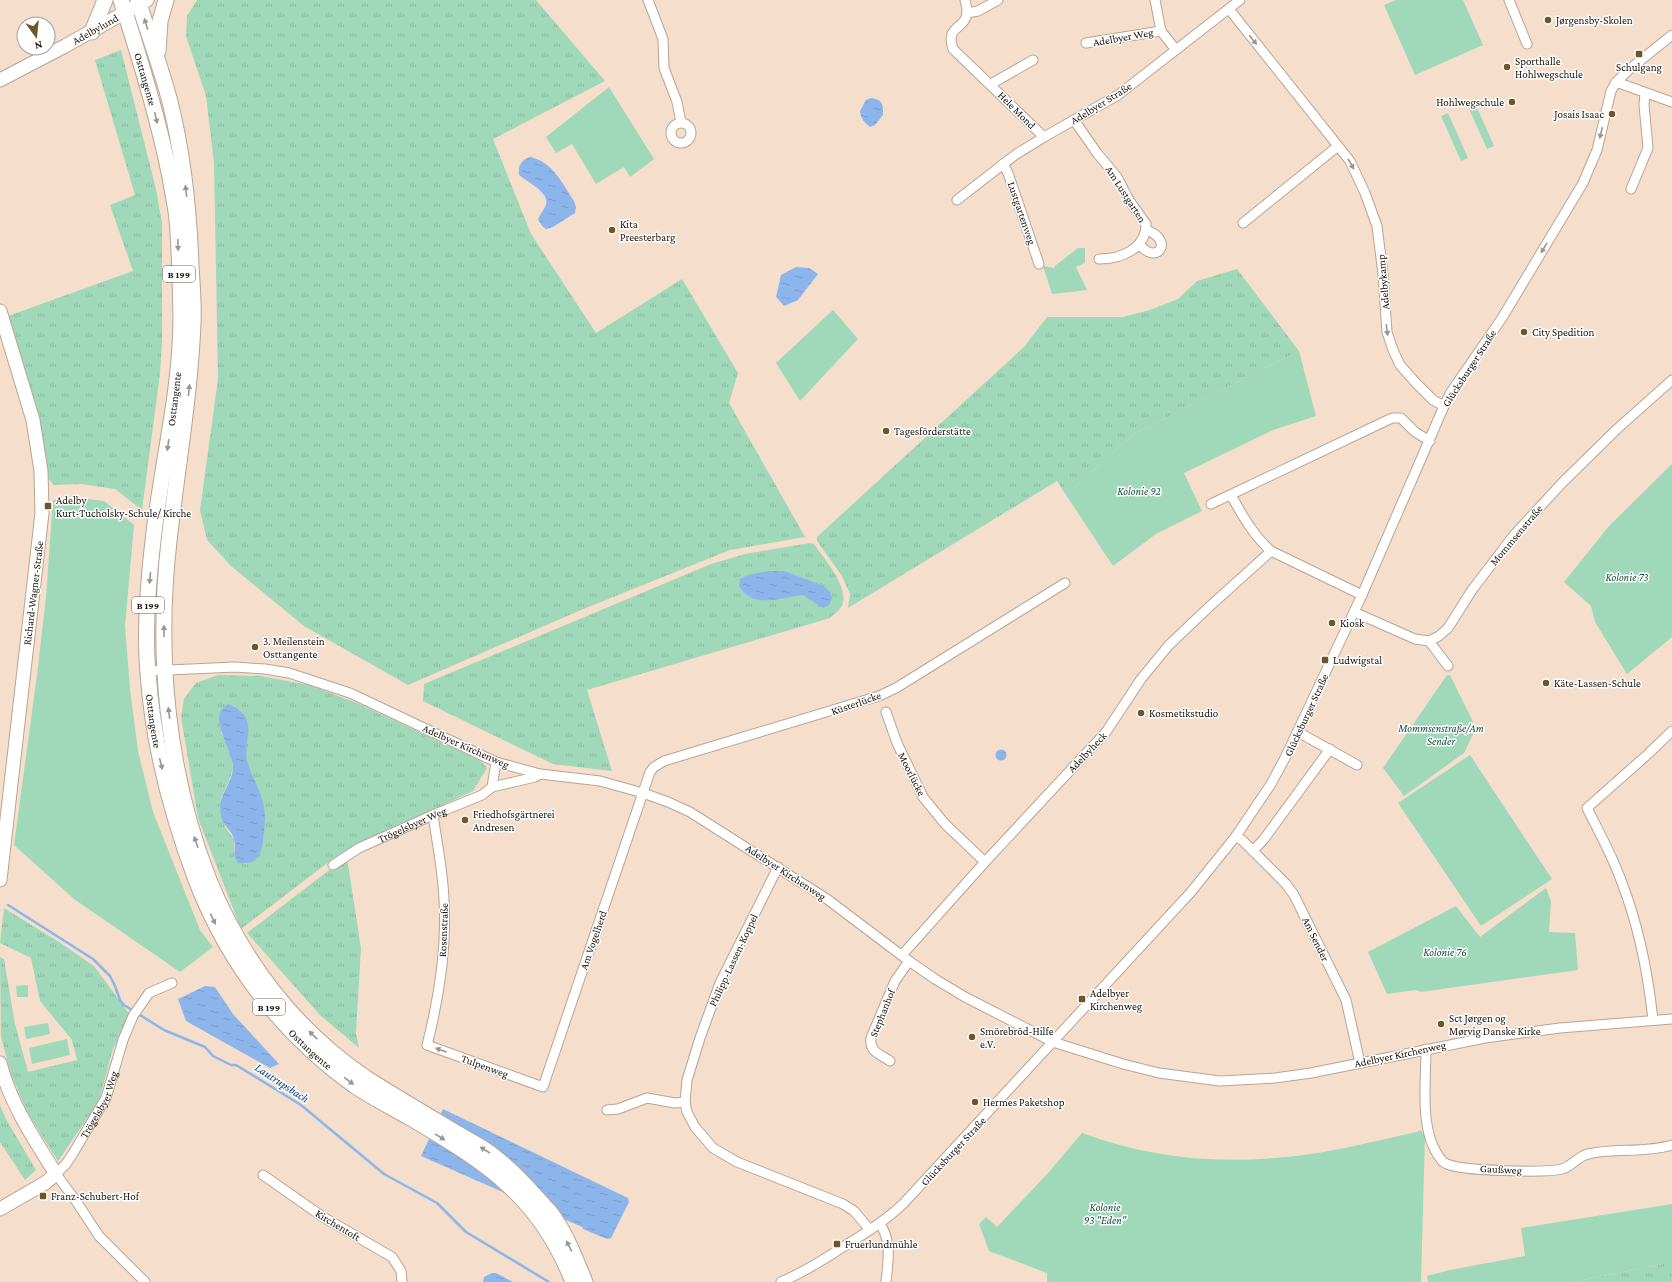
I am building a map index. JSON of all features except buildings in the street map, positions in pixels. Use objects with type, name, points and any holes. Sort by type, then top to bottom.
[{"type":"main road","points":[[92,32],[105,0]]},
{"type":"main road","points":[[159,66],[158,38],[160,21],[166,0]]},
{"type":"main road","name":"Osttangente","points":[[142,1],[169,100],[181,157],[189,217],[193,319],[189,390],[168,544],[164,614],[164,670],[172,738],[182,793],[189,820],[209,879],[226,918],[247,955],[266,983],[288,1010],[324,1045],[410,1111],[484,1164],[512,1188],[542,1221],[564,1258],[573,1282]]},
{"type":"main road","name":"Osttangente","points":[[123,6],[152,102],[169,174],[177,218],[180,311],[176,387],[153,540],[147,612],[147,671],[156,741],[176,824],[197,883],[215,923],[235,960],[257,992],[280,1020],[314,1054],[356,1086],[410,1111],[491,1154],[522,1181],[553,1216],[574,1255],[586,1282]]},
{"type":"street","points":[[648,0],[663,39],[664,68],[677,102],[681,122]]},
{"type":"street","points":[[965,0],[967,13],[978,11],[998,0]]},
{"type":"street","name":"Adelbyer Weg","points":[[1155,0],[1161,31],[1176,50]]},
{"type":"street","name":"Adelbyer Straße","points":[[957,200],[1003,164],[1044,137],[1118,95],[1240,0]]},
{"type":"street","points":[[1509,0],[1527,44]]},
{"type":"street","name":"Adelbylund","points":[[0,80],[92,32],[123,6],[142,1]]},
{"type":"street","name":"Adelbykamp","points":[[1229,9],[1350,161],[1377,226],[1383,274],[1387,332],[1393,350],[1400,365],[1416,383],[1433,400],[1444,406]]},
{"type":"street","name":"Hele Mond","points":[[967,13],[962,22],[952,33],[950,40],[953,49],[991,84],[1044,137]]},
{"type":"street","name":"Adelbyer Weg","points":[[1086,43],[1161,31]]},
{"type":"street","name":"Glücksburger Straße","points":[[781,1282],[821,1261],[880,1224],[896,1211],[1191,892],[1236,836],[1271,784],[1298,732],[1362,595],[1451,392],[1502,318],[1583,183],[1597,150],[1610,91],[1616,82],[1631,68],[1672,35]]},
{"type":"street","name":"Hele Mond","points":[[991,84],[1034,60]]},
{"type":"street","points":[[1616,82],[1672,102]]},
{"type":"street","points":[[1631,188],[1648,148],[1644,105],[1645,93]]},
{"type":"street","name":"Am Lustgarten","points":[[1074,120],[1097,153],[1117,177],[1129,200],[1146,224],[1144,238],[1140,245],[1148,253],[1158,252],[1162,247],[1158,235],[1146,230]]},
{"type":"street","points":[[1243,223],[1338,146]]},
{"type":"street","name":"Lustgartenweg","points":[[1003,164],[1008,173],[1039,264]]},
{"type":"street","points":[[1099,259],[1110,259],[1121,256],[1140,245]]},
{"type":"street","name":"Richard-Wagner-Straße","points":[[0,311],[33,420],[41,471],[42,513],[0,880]]},
{"type":"street","name":"Mommsenstraße","points":[[1429,641],[1439,636],[1448,628],[1472,590],[1514,535],[1563,482],[1617,429],[1672,380]]},
{"type":"street","points":[[1211,504],[1392,418],[1401,418],[1415,432],[1430,441]]},
{"type":"street","points":[[1231,495],[1245,520],[1262,543],[1271,551],[1362,595]]},
{"type":"street","name":"Adelbyheck","points":[[906,958],[985,862],[1106,732],[1141,679],[1169,645],[1271,551]]},
{"type":"street","name":"Küsterlücke","points":[[643,793],[650,772],[654,767],[664,761],[880,696],[896,688],[1065,583]]},
{"type":"street","points":[[1354,612],[1415,640],[1429,641],[1448,666]]},
{"type":"street","name":"Adelbyer Kirchenweg","points":[[147,671],[234,667],[289,673],[350,692],[496,762],[540,774],[600,781],[643,793],[668,802],[690,812],[778,866],[827,899],[935,979],[965,997],[1053,1042],[1115,1062],[1159,1073],[1220,1080],[1290,1077],[1485,1038],[1560,1028],[1672,1019]]},
{"type":"street","name":"Moorlücke","points":[[886,712],[897,743],[923,797],[945,824],[985,862]]},
{"type":"street","points":[[1653,1020],[1645,962],[1630,906],[1609,852],[1587,808],[1648,754],[1672,730]]},
{"type":"street","points":[[1298,732],[1357,765]]},
{"type":"street","points":[[1253,851],[1330,749]]},
{"type":"street","points":[[492,787],[496,762]]},
{"type":"street","name":"Trögelsbyer Weg","points":[[333,865],[359,848],[482,795],[492,787],[535,777],[540,774]]},
{"type":"street","name":"Am Vogelherd","points":[[543,1087],[643,793]]},
{"type":"street","name":"Rosenstraße","points":[[427,1045],[437,1004],[442,972],[444,935],[444,900],[433,815]]},
{"type":"street","name":"Am Sender","points":[[1236,836],[1286,884],[1302,911],[1346,1000],[1360,1063]]},
{"type":"street","name":"Philipp-Lassen-Koppel","points":[[778,866],[720,984],[700,1038],[687,1080],[685,1102],[687,1112],[695,1127],[713,1148],[736,1162],[844,1204],[854,1212],[870,1230]]},
{"type":"street","name":"Stephanhof","points":[[890,1061],[872,1050],[870,1045],[871,1038],[906,958]]},
{"type":"street","name":"Trögelsbyer Weg","points":[[0,1209],[45,1183],[66,1164],[106,1098],[123,1040],[133,1016],[149,993],[172,983]]},
{"type":"street","name":"Tulpenweg","points":[[427,1045],[543,1087]]},
{"type":"street","name":"Gaußweg","points":[[1426,1049],[1425,1112],[1433,1144],[1440,1159],[1446,1164],[1485,1169],[1530,1171],[1562,1169],[1586,1154],[1672,1145]]},
{"type":"street","points":[[0,1063],[20,1115],[56,1174],[99,1236],[145,1282]]},
{"type":"street","points":[[607,1110],[618,1109],[647,1098],[675,1103],[685,1102]]},
{"type":"street","name":"Kirchentoft","points":[[263,1176],[323,1217],[392,1257],[401,1271],[402,1282]]},
{"type":"street","points":[[880,1224],[885,1231],[889,1246],[886,1282]]},
{"type":"green space","points":[[197,0],[536,0],[605,81],[493,139],[531,234],[596,333],[682,279],[738,373],[729,403],[805,537],[730,550],[581,610],[408,685],[304,626],[231,566],[207,540],[200,510],[218,379],[214,163],[206,96],[186,36],[187,16]]},
{"type":"green space","points":[[1396,0],[1463,0],[1483,45],[1415,75],[1384,5]]},
{"type":"green space","points":[[121,50],[156,189],[162,223],[162,341],[160,374],[142,510],[115,489],[82,484],[54,485],[47,477],[36,404],[8,316],[133,271],[110,205],[135,195],[95,60]]},
{"type":"green space","points":[[609,87],[654,159],[630,177],[624,167],[596,184],[572,144],[556,153],[546,137]]},
{"type":"green space","points":[[1474,101],[1494,146],[1487,149],[1467,104]]},
{"type":"green space","points":[[1448,113],[1468,158],[1461,161],[1441,116]]},
{"type":"green space","points":[[1078,248],[1085,248],[1085,263],[1076,267],[1087,290],[1052,294],[1043,266],[1054,268]]},
{"type":"green space","points":[[1237,269],[1299,351],[1134,434],[1066,495],[1057,481],[848,608],[850,594],[842,576],[817,541],[817,537],[1024,347],[1047,317],[1123,317],[1150,310],[1178,299],[1197,281]]},
{"type":"green space","points":[[833,310],[858,339],[800,401],[776,363]]},
{"type":"green space","name":"Kolonie 92","points":[[1299,351],[1316,416],[1273,430],[1184,473],[1202,511],[1156,534],[1113,566],[1066,495],[1134,434]]},
{"type":"green space","name":"Kolonie 73","points":[[1672,464],[1672,637],[1627,674],[1595,622],[1591,606],[1564,582],[1609,526]]},
{"type":"green space","points":[[80,498],[104,501],[134,525],[125,626],[130,689],[138,751],[153,812],[200,930],[213,947],[180,972],[74,899],[14,845],[46,597],[53,500]]},
{"type":"green space","points":[[810,543],[814,544],[830,566],[843,592],[841,607],[830,618],[587,690],[612,771],[553,764],[423,701],[424,684],[711,564],[745,554]]},
{"type":"green space","points":[[218,675],[261,676],[309,685],[357,703],[481,761],[487,768],[473,791],[346,851],[330,861],[241,929],[198,818],[181,717],[184,699],[196,683]],"holes":[[[233,705],[241,711],[246,719],[248,736],[245,751],[247,761],[263,804],[258,856],[253,861],[245,864],[234,851],[234,839],[225,827],[221,798],[233,769],[232,756],[221,733]]]},
{"type":"green space","name":"Mommsenstraße/Am Sender","points":[[1447,675],[1450,675],[1476,728],[1464,753],[1404,796],[1383,768]]},
{"type":"green space","points":[[1470,755],[1552,879],[1481,926],[1398,803]]},
{"type":"green space","points":[[347,858],[361,948],[356,1033],[359,1048],[320,1015],[247,933]]},
{"type":"green space","name":"Kolonie 76","points":[[1546,888],[1551,901],[1549,932],[1575,933],[1578,970],[1421,992],[1416,990],[1387,994],[1368,952],[1456,906],[1480,937]]},
{"type":"green space","points":[[4,908],[59,942],[94,966],[130,1015],[113,1049],[99,1101],[58,1161],[28,1114],[11,1074],[1,1037],[0,957],[4,959],[15,1024],[28,1072],[77,1060],[72,1040],[40,1001],[31,958],[0,943]]},
{"type":"green space","points":[[28,985],[28,997],[17,997],[16,986]]},
{"type":"green space","points":[[48,1023],[50,1034],[26,1039],[24,1027]]},
{"type":"green space","points":[[67,1039],[70,1055],[32,1064],[29,1048]]},
{"type":"green space","points":[[0,1105],[6,1119],[36,1170],[25,1180],[0,1142]]},
{"type":"green space","name":"Kolonie 93 \"Eden\"","points":[[1420,1130],[1425,1135],[1421,1282],[1047,1282],[1047,1273],[989,1251],[979,1224],[986,1217],[997,1227],[1049,1172],[1082,1133],[1132,1148],[1157,1153],[1182,1157],[1233,1160],[1286,1157],[1319,1153],[1417,1132]]},
{"type":"green space","points":[[1672,1204],[1672,1262],[1573,1282],[1428,1282],[1427,1276],[1450,1270],[1525,1256],[1521,1228]]},
{"type":"green space","points":[[1672,1262],[1672,1282],[1573,1282]]},
{"type":"water","points":[[871,98],[882,103],[883,115],[875,125],[870,127],[863,120],[860,111],[866,100]]},
{"type":"water","points":[[530,157],[545,163],[551,168],[574,201],[576,207],[575,213],[553,227],[546,229],[542,226],[538,219],[546,205],[545,196],[519,175],[521,163]]},
{"type":"water","points":[[796,267],[809,268],[818,274],[798,300],[784,306],[776,297],[781,275]]},
{"type":"water","points":[[768,571],[784,571],[824,586],[830,592],[832,598],[829,605],[823,608],[803,595],[760,600],[752,598],[739,586],[740,579],[748,575]]},
{"type":"water","points":[[228,704],[234,706],[243,713],[248,723],[246,755],[265,810],[265,824],[261,850],[256,859],[252,862],[246,863],[238,863],[236,860],[233,836],[222,820],[220,808],[233,769],[232,761],[222,734],[219,717],[222,710]]},
{"type":"water","points":[[1001,749],[1005,751],[1007,755],[1005,759],[1001,761],[997,759],[995,755],[997,751]]},
{"type":"water","points":[[205,986],[215,987],[233,1014],[279,1064],[270,1068],[186,1021],[178,999]]},
{"type":"water","points":[[443,1109],[628,1198],[629,1202],[611,1238],[607,1239],[583,1229],[582,1227],[421,1156]]},
{"type":"water","points":[[492,1273],[496,1273],[513,1282],[483,1282],[484,1277]]},
{"type":"waterway","name":"Lautrupsbach","points":[[8,905],[93,959],[110,976],[120,1000],[124,1005],[164,1030],[205,1047],[213,1056],[231,1065],[236,1065],[301,1105],[384,1174],[437,1203],[466,1232],[549,1282]]},
{"type":"place","name":"Jørgensby-Skolen","points":[[1548,20]]},
{"type":"place","name":"Schulgang","points":[[1639,54]]},
{"type":"place","name":"Sporthalle Hohlwegschule","points":[[1507,67]]},
{"type":"place","name":"Hohlwegschule","points":[[1512,102]]},
{"type":"place","name":"Josais Isaac","points":[[1612,114]]},
{"type":"place","name":"Kita Preesterbarg","points":[[612,230]]},
{"type":"place","name":"City Spedition","points":[[1524,332]]},
{"type":"place","name":"Tagesförderstätte","points":[[886,431]]},
{"type":"place","name":"Adelby Kurt-Tucholsky-Schule/ Kirche","points":[[48,506]]},
{"type":"place","name":"Kiosk","points":[[1332,623]]},
{"type":"place","name":"3. Meilenstein Osttangente","points":[[255,647]]},
{"type":"place","name":"Ludwigstal","points":[[1325,660]]},
{"type":"place","name":"Käte-Lassen-Schule","points":[[1546,683]]},
{"type":"place","name":"Kosmetikstudio","points":[[1141,713]]},
{"type":"place","name":"Friedhofsgärtnerei Andresen","points":[[465,820]]},
{"type":"place","name":"Adelbyer Kirchenweg","points":[[1082,999]]},
{"type":"place","name":"Sct Jørgen og Mørvig Danske Kirke","points":[[1441,1024]]},
{"type":"place","name":"Smörebröd-Hilfe e.V.","points":[[972,1037]]},
{"type":"place","name":"Hermes Paketshop","points":[[975,1102]]},
{"type":"place","name":"Franz-Schubert-Hof","points":[[43,1196]]},
{"type":"place","name":"Fruerlundmühle","points":[[837,1244]]}]
